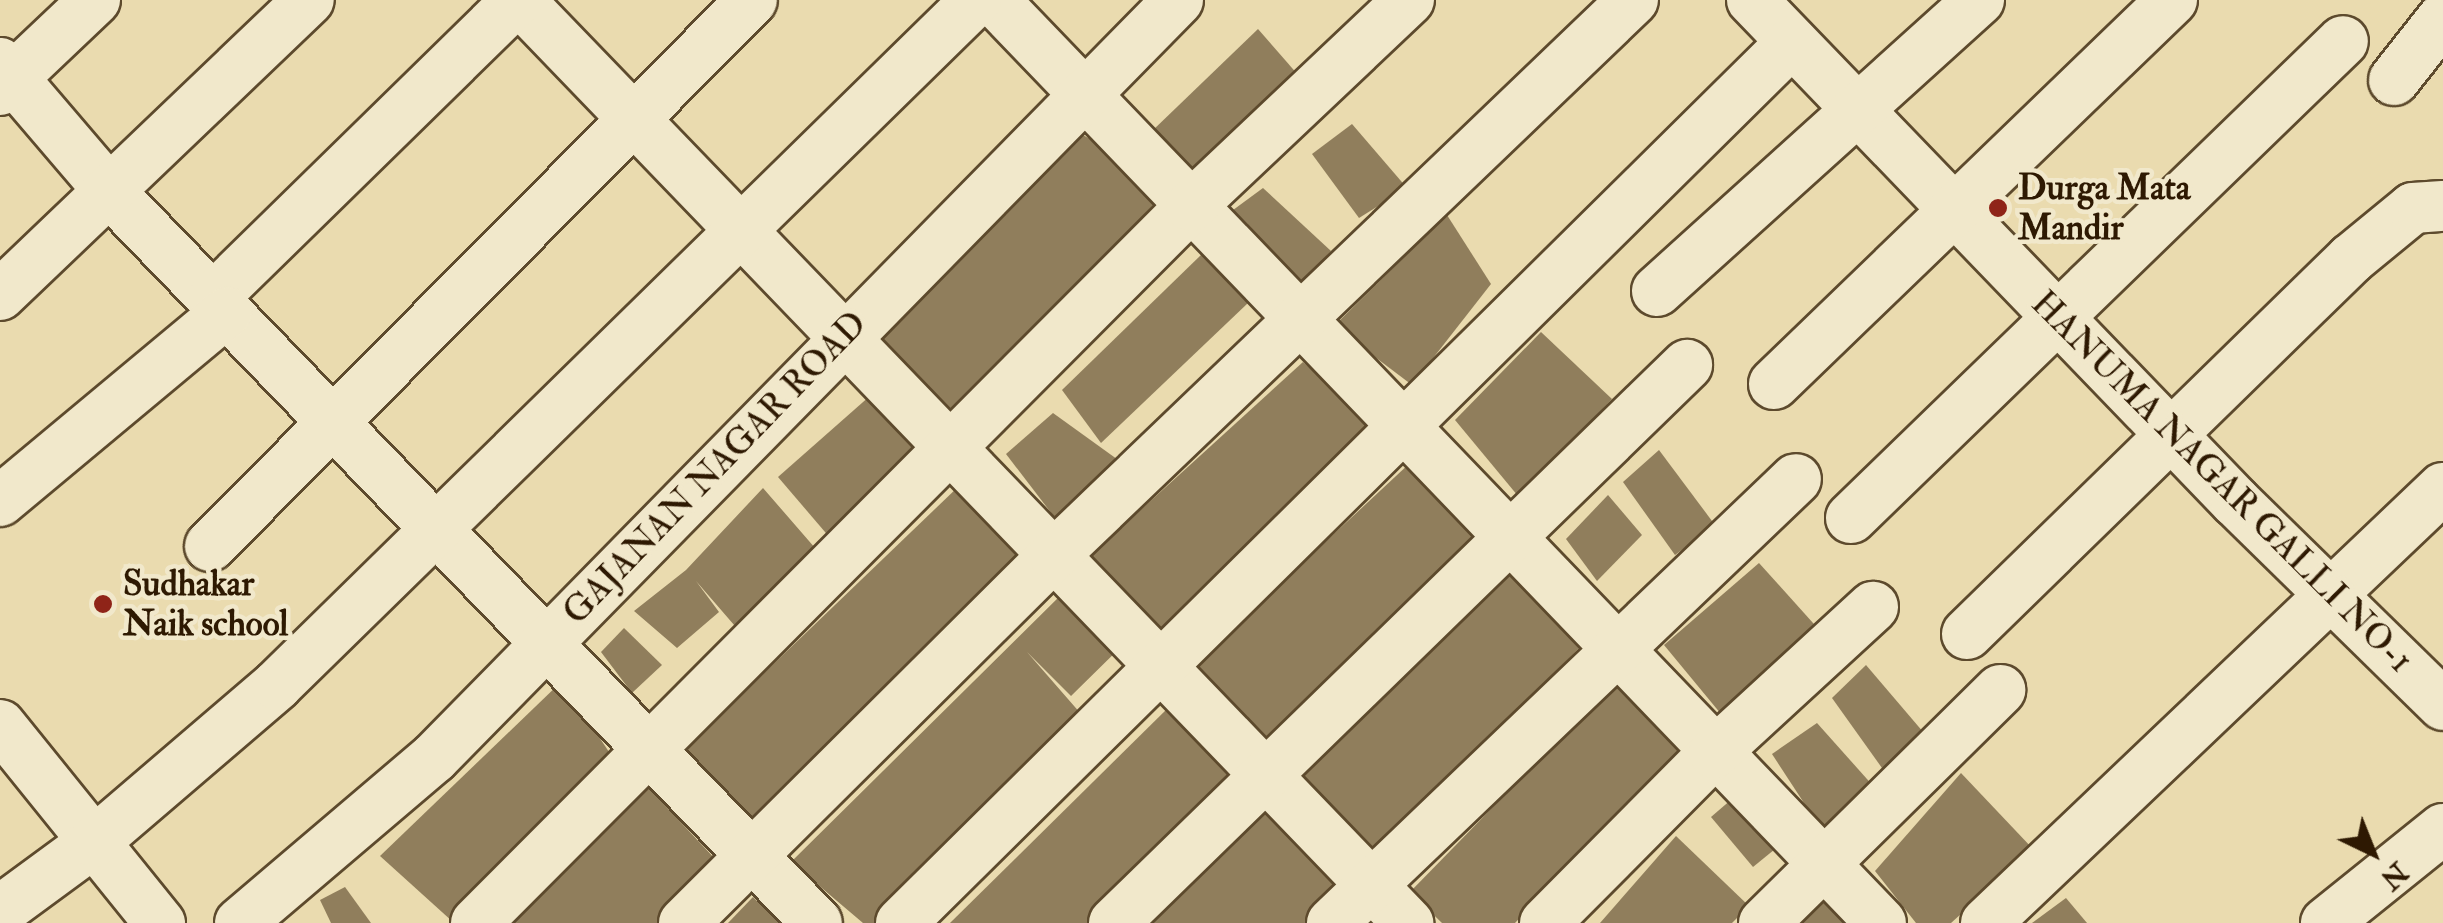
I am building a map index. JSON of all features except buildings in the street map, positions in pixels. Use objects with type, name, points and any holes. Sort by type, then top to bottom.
[{"type":"street","points":[[95,0],[4,77],[112,194],[817,923]]},
{"type":"street","points":[[0,296],[112,194],[309,0]]},
{"type":"street","points":[[0,502],[221,304],[518,0],[1408,923]]},
{"type":"street","points":[[210,546],[752,0]]},
{"type":"street","points":[[0,911],[94,842],[439,533],[976,0]]},
{"type":"street","points":[[994,0],[1881,923]]},
{"type":"street","name":"GAJANAN NAGAR ROAD","points":[[240,923],[434,758],[842,336],[1178,0]]},
{"type":"street","points":[[476,923],[1191,206],[1409,0]]},
{"type":"street","points":[[684,923],[1298,318],[1633,0]]},
{"type":"street","name":"HANUMA NAGAR GALLI NO-1","points":[[1752,0],[2172,436],[2443,705]]},
{"type":"street","points":[[1656,291],[1979,0]]},
{"type":"street","points":[[1774,384],[2172,0]]},
{"type":"street","points":[[2394,80],[2443,18]]},
{"type":"street","points":[[1851,518],[2343,40]]},
{"type":"street","points":[[901,923],[1400,424],[1792,42]]},
{"type":"street","points":[[1967,634],[2351,258],[2414,208],[2443,206]]},
{"type":"street","points":[[1114,923],[1507,536],[1687,365]]},
{"type":"street","points":[[1332,923],[1613,648],[1796,479]]},
{"type":"street","points":[[1986,923],[2443,488]]},
{"type":"street","points":[[1545,923],[1714,753],[1873,607]]},
{"type":"street","points":[[1764,923],[2000,690]]},
{"type":"street","points":[[0,726],[160,923]]},
{"type":"street","points":[[2326,923],[2440,837]]},
{"type":"place","name":"Durga Mata Mandir","points":[[1998,208]]},
{"type":"place","name":"Sudhakar Naik school","points":[[103,604]]}]
